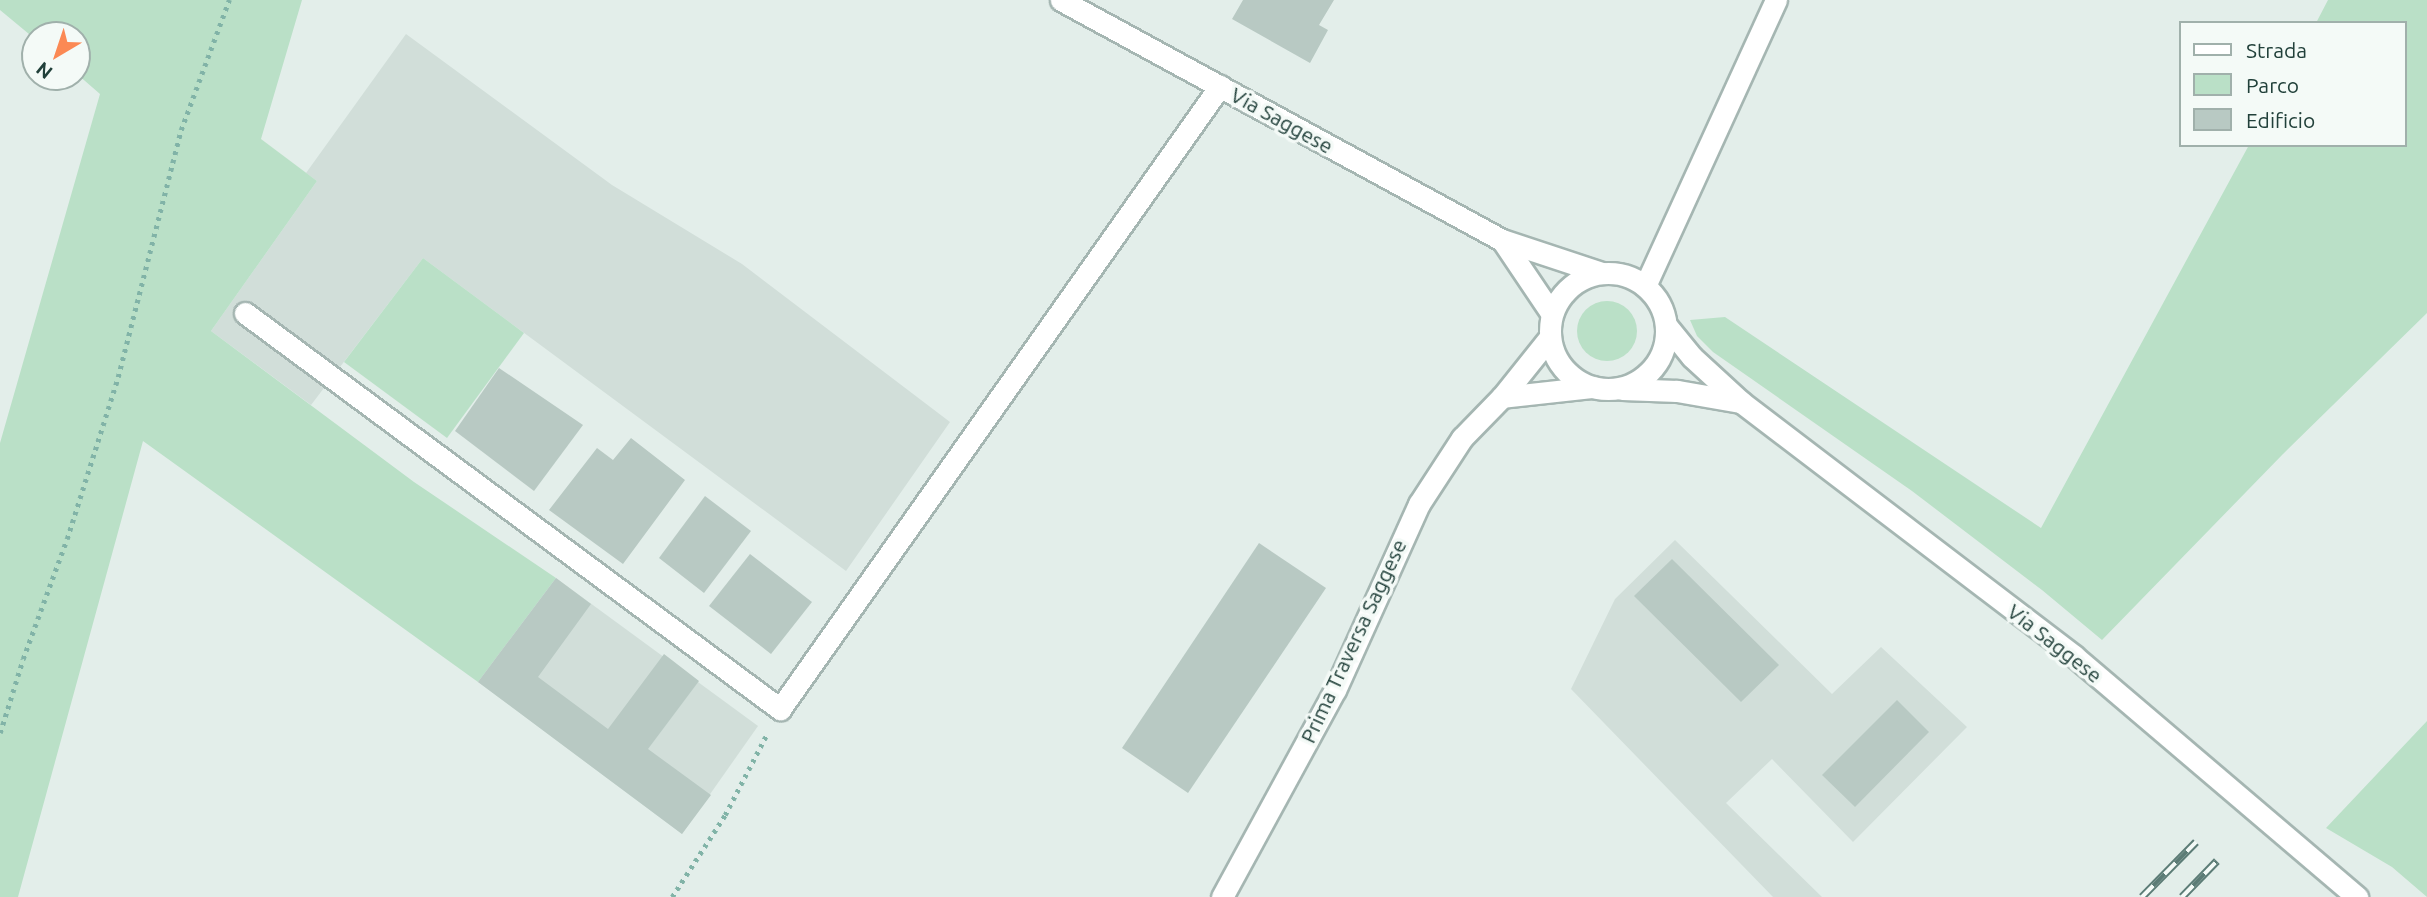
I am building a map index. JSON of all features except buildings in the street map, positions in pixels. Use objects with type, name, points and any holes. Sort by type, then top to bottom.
[{"type":"main road","name":"Via Saggese","points":[[1061,0],[1502,240],[1602,273]]},
{"type":"main road","points":[[1645,285],[1776,0]]},
{"type":"main road","points":[[245,313],[780,709],[1220,86]]},
{"type":"main road","points":[[1502,240],[1552,314]]},
{"type":"main road","points":[[1592,387],[1564,368],[1555,353],[1550,337],[1552,314],[1559,299],[1571,286],[1602,273],[1632,278],[1645,285],[1663,310],[1666,325],[1665,343],[1658,360],[1647,374],[1632,384],[1614,389]]},
{"type":"main road","name":"Via Saggese","points":[[1666,325],[1692,357],[1741,402],[2074,656],[2357,897]]},
{"type":"main road","name":"Prima Traversa Saggese","points":[[1222,897],[1335,690],[1419,504],[1462,438],[1502,397],[1550,337]]},
{"type":"main road","points":[[1502,397],[1592,387],[1677,391],[1741,402]]},
{"type":"main road","points":[[2325,869],[2369,897]]},
{"type":"path","points":[[0,733],[23,659],[67,539],[118,377],[181,130],[229,0]]},
{"type":"path","points":[[672,897],[725,815],[780,709]]},
{"type":"shaded area","points":[[406,34],[612,185],[742,264],[950,422],[846,571],[423,258],[311,405],[211,331],[317,181],[306,173]]},
{"type":"shaded area","points":[[1675,540],[1832,694],[1881,647],[1967,727],[1853,842],[1772,759],[1726,803],[1822,897],[1773,897],[1571,689],[1615,599]]},
{"type":"shaded area","points":[[556,578],[758,726],[682,834],[478,682]]},
{"type":"green space","points":[[0,0],[302,0],[261,139],[317,181],[211,331],[414,482],[556,578],[478,682],[143,441],[18,897],[0,897],[0,443],[100,94],[91,86],[91,21],[21,21],[21,27],[0,10]]},
{"type":"green space","points":[[2328,0],[2427,0],[2427,313],[2283,454],[2102,640],[2042,590],[1912,491],[1713,352],[1697,336],[1690,320],[1725,317],[2041,528],[2248,147],[2406,147],[2406,21],[2317,21]]},
{"type":"green space","points":[[423,258],[524,333],[447,438],[344,362]]},
{"type":"green space","points":[[1607,301],[1628,310],[1637,331],[1628,352],[1607,361],[1586,352],[1577,331],[1586,310]]},
{"type":"green space","points":[[2427,721],[2427,897],[2392,867],[2326,828]]},
{"type":"railway","points":[[2142,897],[2196,842]]},
{"type":"railway","points":[[2182,897],[2217,861]]}]
